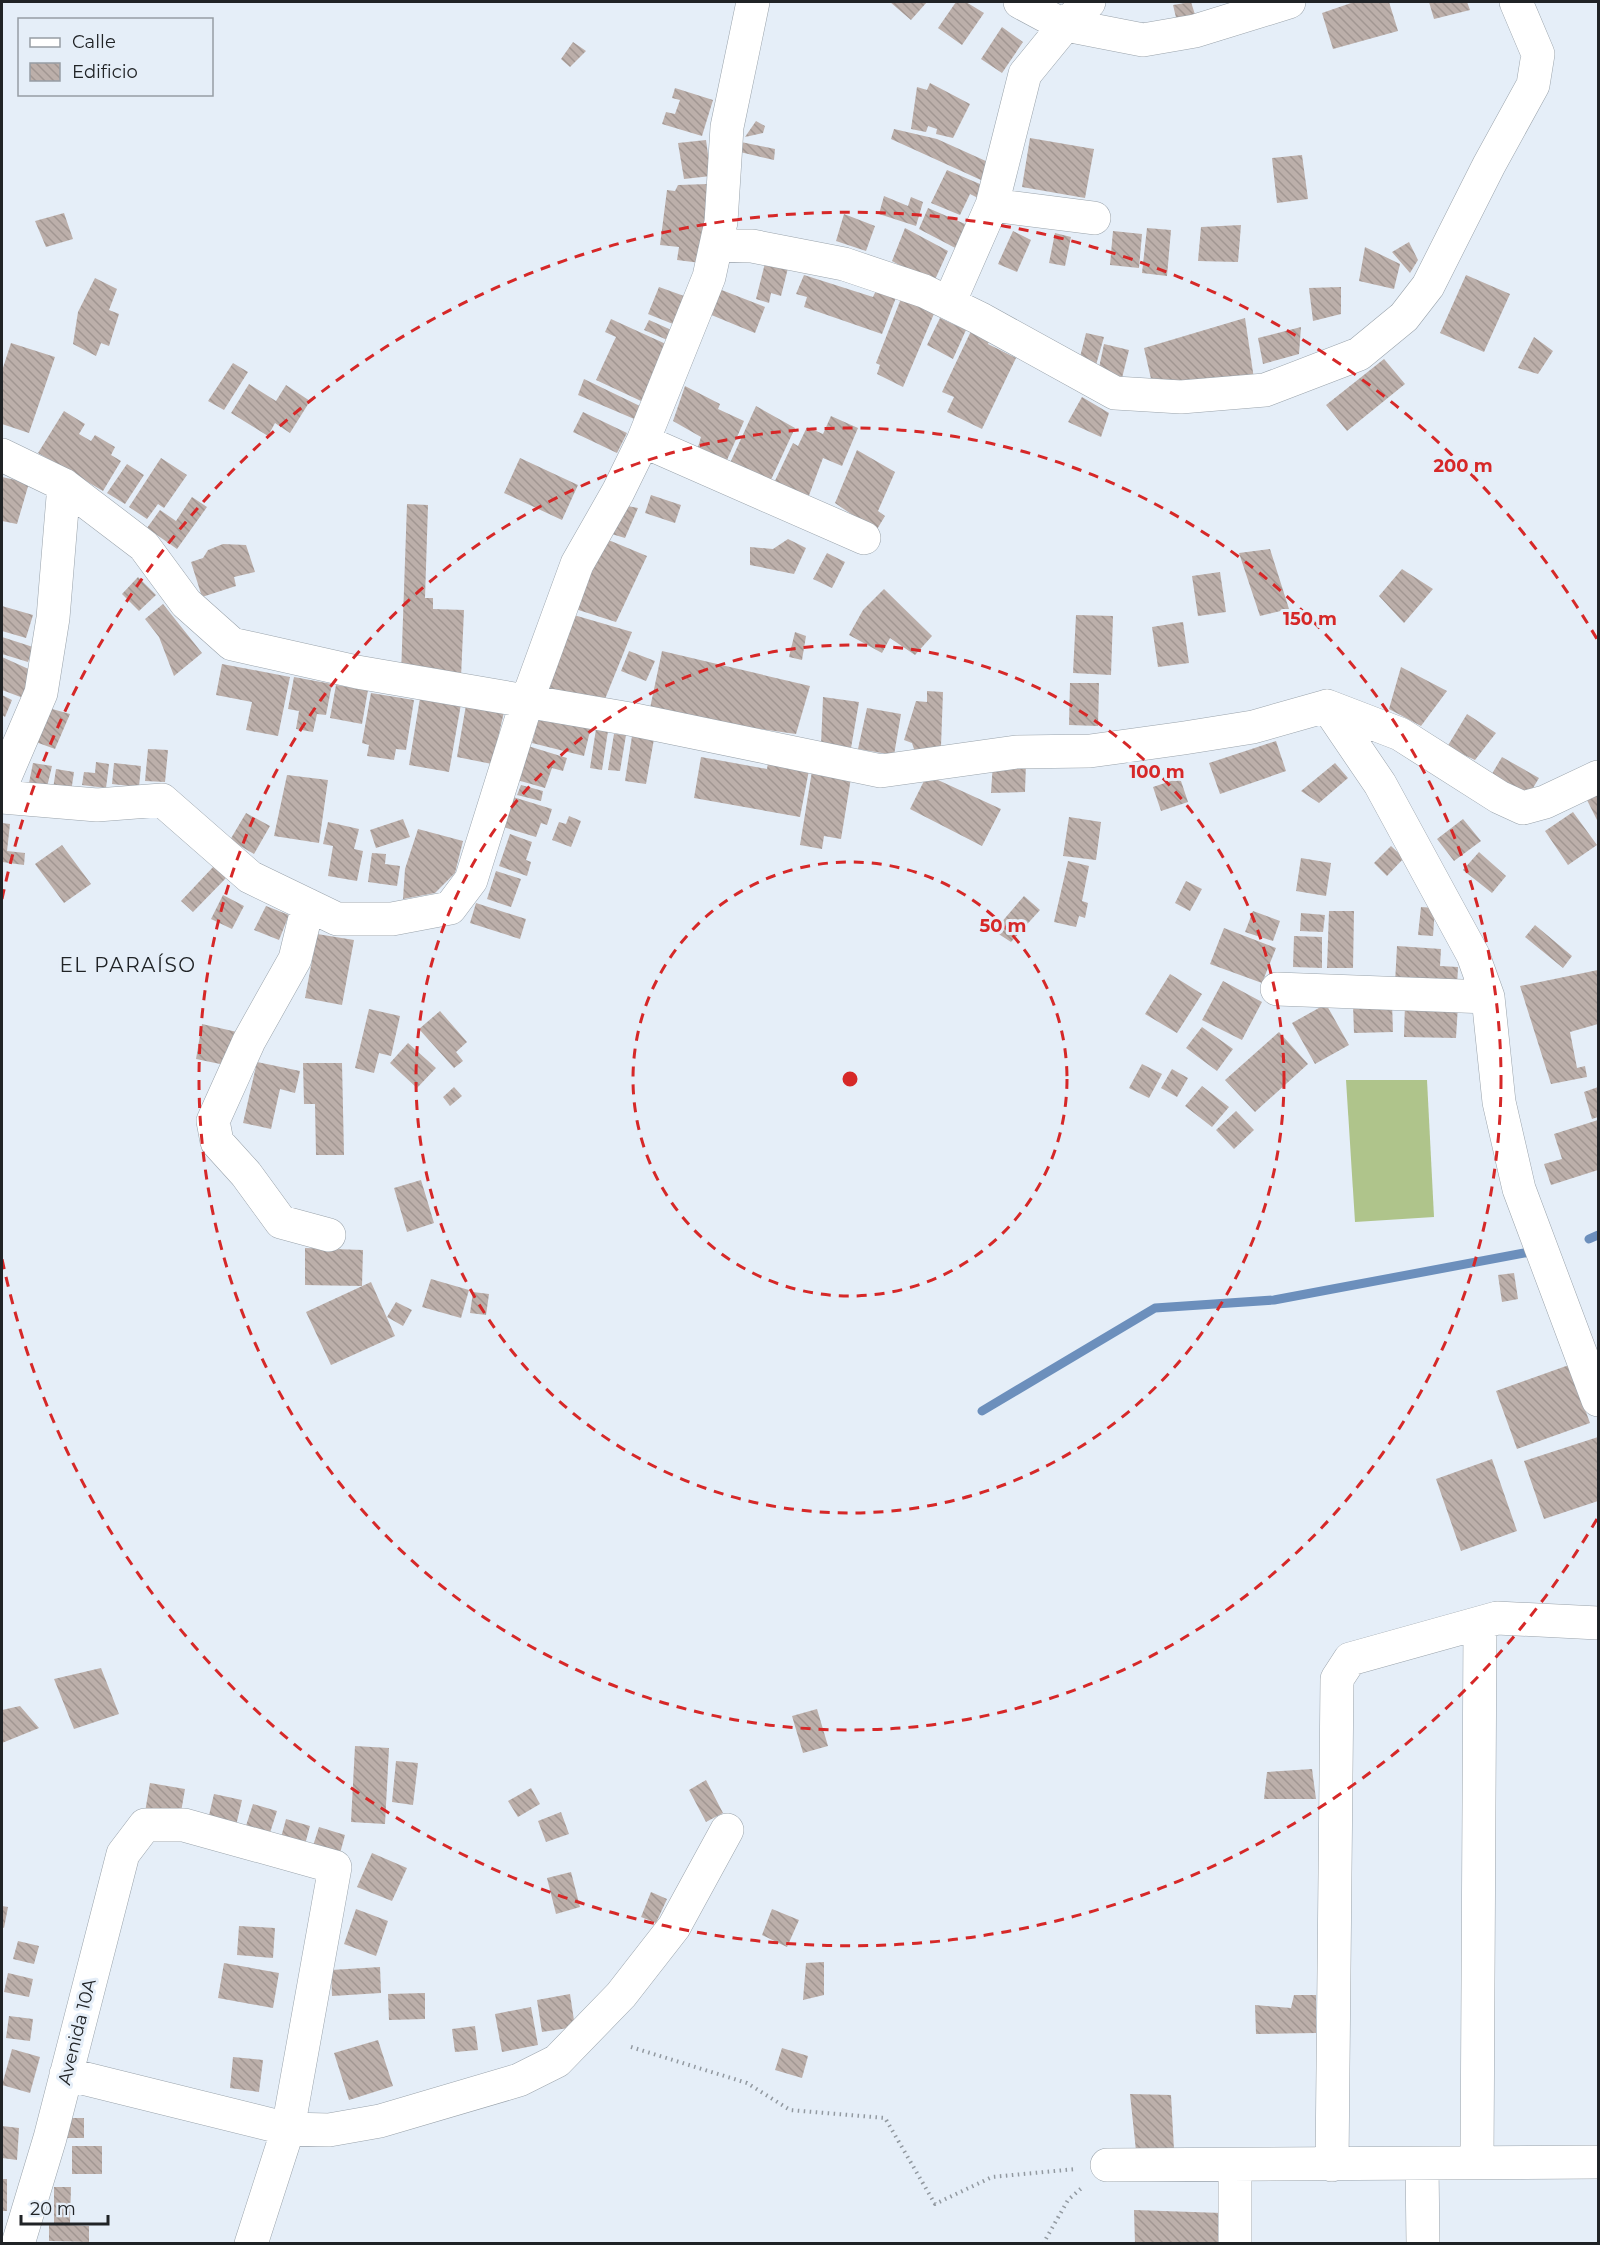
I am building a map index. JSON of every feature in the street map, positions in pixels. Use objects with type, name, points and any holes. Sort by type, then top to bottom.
[{"type":"street","points":[[2,797],[97,805],[162,800],[250,877],[337,919],[392,919],[450,908],[471,880],[527,701],[577,564],[618,492],[643,441],[709,277],[717,245],[727,127],[753,2]]},
{"type":"street","points":[[1020,2],[1065,25],[1143,39],[1195,31],[1289,2]]},
{"type":"street","points":[[949,303],[992,205],[1025,74],[1065,25],[1089,2]]},
{"type":"street","points":[[717,245],[752,246],[844,264],[924,291],[1115,393],[1181,397],[1265,390],[1359,354],[1404,317],[1428,286],[1489,165],[1533,85],[1538,54],[1516,2]]},
{"type":"street","points":[[992,205],[1094,218]]},
{"type":"street","points":[[643,441],[864,538]]},
{"type":"street","points":[[2,455],[64,485],[144,546],[186,603],[232,644],[357,672],[630,719],[881,771],[1016,752],[1090,751],[1184,738],[1253,727],[1327,706],[1400,734],[1499,797],[1523,808],[1545,802],[1599,777]]},
{"type":"street","points":[[2,784],[40,693],[53,618],[64,485]]},
{"type":"street","points":[[1327,706],[1380,784],[1473,955],[1488,997],[1499,1101],[1519,1189],[1599,1400]]},
{"type":"street","points":[[308,905],[295,959],[249,1041],[213,1121],[218,1142],[246,1174],[281,1222],[329,1234]]},
{"type":"street","points":[[1277,989],[1488,997]]},
{"type":"street","points":[[1332,2165],[1337,1679],[1350,1659],[1497,1618],[1599,1623]]},
{"type":"street","points":[[1478,2163],[1480,1624]]},
{"type":"street","name":"Avenida 10A","points":[[18,2244],[50,2138],[123,1854],[145,1825],[184,1825],[334,1867],[288,2129]]},
{"type":"street","points":[[66,2074],[288,2129],[329,2130],[380,2121],[519,2080],[557,2061],[621,1995],[674,1927],[727,1830]]},
{"type":"street","points":[[251,2244],[288,2129]]},
{"type":"street","points":[[1107,2165],[1599,2162]]},
{"type":"street","points":[[1422,2164],[1423,2244]]},
{"type":"street","points":[[1234,2166],[1234,2244]]},
{"type":"path","points":[[631,2048],[747,2083],[790,2110],[885,2118],[935,2204],[992,2177],[1107,2165]]},
{"type":"path","points":[[1043,2244],[1068,2200],[1107,2165]]},
{"type":"green space","points":[[1346,1080],[1427,1080],[1434,1217],[1355,1222]]},
{"type":"building","points":[[890,2],[927,2],[911,20]]},
{"type":"building","points":[[956,2],[966,2],[984,13],[962,45],[938,28]]},
{"type":"building","points":[[1191,2],[1198,24],[1179,30],[1173,5]]},
{"type":"building","points":[[1354,2],[1389,2],[1398,31],[1333,49],[1322,13]]},
{"type":"building","points":[[1429,2],[1467,2],[1470,10],[1434,19]]},
{"type":"building","points":[[1002,27],[1023,42],[1002,73],[981,59]]},
{"type":"building","points":[[573,42],[586,51],[570,67],[561,59]]},
{"type":"building","points":[[930,83],[970,104],[953,138],[936,134],[937,129],[928,126],[926,132],[911,129],[917,87],[927,90]]},
{"type":"building","points":[[675,88],[713,100],[702,136],[662,124],[666,112],[675,114],[680,100],[672,98]]},
{"type":"building","points":[[756,121],[765,126],[763,133],[745,137]]},
{"type":"building","points":[[894,129],[937,139],[988,162],[981,180],[891,139]]},
{"type":"building","points":[[1030,138],[1094,149],[1085,198],[1022,187]]},
{"type":"building","points":[[706,140],[711,176],[684,179],[678,143]]},
{"type":"building","points":[[741,142],[775,149],[774,160],[740,152]]},
{"type":"building","points":[[1302,155],[1308,199],[1277,203],[1272,158]]},
{"type":"building","points":[[947,170],[987,187],[982,200],[970,194],[960,215],[931,203]]},
{"type":"building","points":[[708,184],[701,263],[677,260],[679,247],[660,245],[667,190],[675,191],[678,185]]},
{"type":"building","points":[[884,196],[908,206],[911,197],[923,202],[916,226],[879,214]]},
{"type":"building","points":[[928,208],[972,227],[961,251],[919,229]]},
{"type":"building","points":[[64,213],[73,239],[46,247],[35,221]]},
{"type":"building","points":[[844,214],[875,226],[866,251],[836,241]]},
{"type":"building","points":[[1241,225],[1238,262],[1198,261],[1201,227]]},
{"type":"building","points":[[905,228],[948,251],[933,284],[892,261]]},
{"type":"building","points":[[1147,228],[1171,230],[1167,276],[1142,273]]},
{"type":"building","points":[[1013,231],[1031,240],[1017,272],[998,264]]},
{"type":"building","points":[[1113,231],[1142,234],[1139,268],[1110,265]]},
{"type":"building","points":[[1055,233],[1071,237],[1065,266],[1049,263]]},
{"type":"building","points":[[1409,242],[1418,260],[1410,273],[1392,252]]},
{"type":"building","points":[[1365,247],[1400,264],[1394,289],[1359,281]]},
{"type":"building","points":[[765,263],[788,268],[781,296],[771,293],[769,303],[756,299]]},
{"type":"building","points":[[804,275],[873,297],[878,286],[897,295],[882,334],[804,307],[807,297],[796,294]]},
{"type":"building","points":[[1466,275],[1510,294],[1484,352],[1440,333]]},
{"type":"building","points":[[95,278],[117,289],[109,310],[119,314],[109,346],[101,343],[96,356],[73,344],[78,312]]},
{"type":"building","points":[[659,287],[684,296],[673,324],[648,314]]},
{"type":"building","points":[[1341,287],[1341,314],[1313,321],[1309,288]]},
{"type":"building","points":[[719,289],[765,307],[755,333],[709,314]]},
{"type":"building","points":[[902,296],[936,309],[903,387],[877,374],[880,365],[876,363]]},
{"type":"building","points":[[940,318],[966,330],[953,359],[927,345]]},
{"type":"building","points":[[1245,318],[1254,379],[1154,392],[1144,348]]},
{"type":"building","points":[[611,319],[668,345],[641,401],[596,380],[616,337],[605,332]]},
{"type":"building","points":[[649,320],[676,332],[672,342],[644,330]]},
{"type":"building","points":[[1301,327],[1299,354],[1263,364],[1258,338]]},
{"type":"building","points":[[972,329],[990,338],[988,344],[1016,358],[982,429],[947,412],[954,397],[942,392]]},
{"type":"building","points":[[1086,333],[1104,337],[1096,365],[1079,361]]},
{"type":"building","points":[[1534,337],[1553,351],[1538,374],[1518,368]]},
{"type":"building","points":[[11,343],[55,357],[29,433],[2,424],[2,371]]},
{"type":"building","points":[[1104,344],[1129,350],[1121,382],[1097,377]]},
{"type":"building","points":[[1384,359],[1405,384],[1347,431],[1326,405]]},
{"type":"building","points":[[233,363],[248,372],[224,410],[208,401]]},
{"type":"building","points":[[584,379],[644,408],[639,421],[578,395]]},
{"type":"building","points":[[249,384],[276,401],[286,385],[310,401],[290,433],[275,423],[268,436],[231,413]]},
{"type":"building","points":[[685,386],[720,404],[718,409],[744,421],[727,460],[698,447],[701,437],[673,421]]},
{"type":"building","points":[[1082,397],[1109,413],[1101,437],[1068,422]]},
{"type":"building","points":[[756,406],[795,428],[769,484],[730,463]]},
{"type":"building","points":[[64,411],[85,424],[79,434],[91,441],[95,435],[115,447],[111,455],[121,461],[103,491],[38,453]]},
{"type":"building","points":[[583,412],[627,433],[617,453],[573,432]]},
{"type":"building","points":[[831,416],[858,428],[842,466],[823,458],[808,498],[773,485],[793,443],[798,446],[807,427],[823,434]]},
{"type":"building","points":[[857,450],[895,472],[878,511],[885,516],[876,531],[835,503]]},
{"type":"building","points":[[161,458],[187,475],[164,508],[158,504],[147,519],[129,507]]},
{"type":"building","points":[[520,458],[578,485],[562,520],[504,493]]},
{"type":"building","points":[[127,464],[144,475],[125,504],[107,493]]},
{"type":"building","points":[[2,477],[29,483],[17,524],[2,521]]},
{"type":"building","points":[[651,495],[681,505],[675,523],[645,513]]},
{"type":"building","points":[[192,497],[207,507],[177,549],[147,528],[160,510],[176,521]]},
{"type":"building","points":[[407,504],[428,505],[425,598],[433,598],[433,609],[464,610],[461,677],[401,675]]},
{"type":"building","points":[[617,504],[638,508],[625,538],[605,532]]},
{"type":"building","points":[[606,539],[647,556],[616,622],[569,607]]},
{"type":"building","points":[[788,539],[806,548],[794,574],[750,565],[750,547],[773,549]]},
{"type":"building","points":[[223,544],[246,545],[255,572],[234,577],[236,586],[202,597],[191,562],[203,558],[208,550]]},
{"type":"building","points":[[1270,549],[1289,609],[1260,616],[1239,553]]},
{"type":"building","points":[[827,553],[845,562],[832,588],[813,579]]},
{"type":"building","points":[[1402,569],[1433,589],[1404,623],[1379,596]]},
{"type":"building","points":[[1220,572],[1226,612],[1198,616],[1192,576]]},
{"type":"building","points":[[138,577],[156,595],[139,611],[122,594]]},
{"type":"building","points":[[884,589],[932,636],[915,655],[890,638],[882,653],[849,635],[863,610]]},
{"type":"building","points":[[163,604],[202,653],[174,676],[159,637],[145,619]]},
{"type":"building","points":[[2,606],[33,615],[26,638],[2,631]]},
{"type":"building","points":[[567,613],[632,632],[603,704],[546,691]]},
{"type":"building","points":[[1076,615],[1113,616],[1111,675],[1073,673]]},
{"type":"building","points":[[1183,622],[1189,663],[1158,667],[1152,627]]},
{"type":"building","points":[[795,632],[806,636],[802,660],[789,657]]},
{"type":"building","points":[[2,637],[33,647],[28,662],[2,654]]},
{"type":"building","points":[[629,651],[655,661],[646,681],[621,671]]},
{"type":"building","points":[[662,651],[810,686],[796,734],[649,713]]},
{"type":"building","points":[[2,657],[33,671],[26,699],[2,690]]},
{"type":"building","points":[[222,664],[290,677],[278,736],[246,730],[252,702],[216,695]]},
{"type":"building","points":[[1401,667],[1447,691],[1421,726],[1389,709]]},
{"type":"building","points":[[294,677],[332,684],[326,715],[317,714],[313,732],[296,729],[299,711],[288,709]]},
{"type":"building","points":[[1070,683],[1099,683],[1098,726],[1069,725]]},
{"type":"building","points":[[336,685],[368,690],[362,724],[330,718]]},
{"type":"building","points":[[927,691],[943,692],[941,746],[915,752],[912,743],[904,740],[916,701],[927,702]]},
{"type":"building","points":[[371,693],[414,700],[406,750],[396,749],[394,760],[367,756],[369,745],[362,743]]},
{"type":"building","points":[[2,695],[12,700],[5,717],[2,715]]},
{"type":"building","points":[[823,697],[859,702],[851,748],[821,745]]},
{"type":"building","points":[[420,698],[461,704],[449,772],[409,765]]},
{"type":"building","points":[[466,705],[504,712],[492,764],[457,757]]},
{"type":"building","points":[[45,707],[70,714],[55,749],[33,741]]},
{"type":"building","points":[[867,708],[901,714],[894,755],[858,749]]},
{"type":"building","points":[[539,714],[591,727],[584,756],[532,743]]},
{"type":"building","points":[[1467,714],[1496,733],[1475,760],[1447,747]]},
{"type":"building","points":[[596,729],[608,731],[602,770],[590,768]]},
{"type":"building","points":[[614,734],[626,735],[620,771],[608,770]]},
{"type":"building","points":[[632,736],[654,739],[646,784],[625,781]]},
{"type":"building","points":[[1276,741],[1286,771],[1220,794],[1209,763]]},
{"type":"building","points":[[528,746],[567,758],[563,771],[552,768],[545,788],[517,780]]},
{"type":"building","points":[[148,749],[168,750],[165,782],[145,781]]},
{"type":"building","points":[[701,757],[767,769],[769,757],[810,765],[800,817],[694,798]]},
{"type":"building","points":[[1502,757],[1539,778],[1527,798],[1490,777]]},
{"type":"building","points":[[96,762],[109,764],[106,788],[82,785],[84,772],[95,773]]},
{"type":"building","points":[[33,763],[52,766],[47,787],[29,783]]},
{"type":"building","points":[[114,763],[141,766],[139,787],[112,784]]},
{"type":"building","points":[[993,763],[1026,763],[1025,792],[991,793]]},
{"type":"building","points":[[1335,763],[1348,778],[1319,803],[1301,791]]},
{"type":"building","points":[[56,769],[74,772],[71,792],[53,789]]},
{"type":"building","points":[[812,771],[851,778],[841,839],[824,836],[822,849],[800,845]]},
{"type":"building","points":[[287,775],[328,780],[319,843],[274,836]]},
{"type":"building","points":[[927,775],[1001,809],[982,846],[910,809]]},
{"type":"building","points":[[1180,778],[1188,802],[1161,811],[1153,787]]},
{"type":"building","points":[[521,785],[543,791],[541,801],[517,795]]},
{"type":"building","points":[[1598,794],[1598,822],[1587,800]]},
{"type":"building","points":[[513,797],[552,809],[547,825],[541,823],[536,837],[503,827]]},
{"type":"building","points":[[1573,812],[1597,845],[1568,865],[1545,831]]},
{"type":"building","points":[[246,813],[270,826],[254,854],[230,840]]},
{"type":"building","points":[[569,816],[581,821],[571,847],[552,840],[559,822],[566,824]]},
{"type":"building","points":[[1069,817],[1101,822],[1096,860],[1063,856]]},
{"type":"building","points":[[403,819],[410,837],[376,848],[370,830]]},
{"type":"building","points":[[1463,819],[1481,841],[1454,861],[1437,839]]},
{"type":"building","points":[[328,822],[359,829],[354,849],[363,851],[357,881],[328,876],[333,846],[323,844]]},
{"type":"building","points":[[2,823],[10,824],[7,851],[25,853],[24,865],[2,862]]},
{"type":"building","points":[[418,829],[463,841],[455,873],[435,893],[403,899],[405,869]]},
{"type":"building","points":[[510,834],[532,842],[526,860],[531,862],[527,876],[499,866]]},
{"type":"building","points":[[62,845],[91,884],[64,903],[35,864]]},
{"type":"building","points":[[1391,846],[1404,858],[1387,876],[1374,863]]},
{"type":"building","points":[[1479,852],[1506,876],[1492,893],[1463,870]]},
{"type":"building","points":[[372,853],[386,854],[385,864],[400,866],[397,886],[368,882]]},
{"type":"building","points":[[1301,858],[1331,863],[1326,896],[1296,891]]},
{"type":"building","points":[[1068,861],[1089,866],[1082,901],[1088,903],[1085,918],[1079,916],[1076,927],[1054,922]]},
{"type":"building","points":[[214,866],[226,878],[193,912],[181,901]]},
{"type":"building","points":[[496,871],[521,879],[511,907],[487,899]]},
{"type":"building","points":[[1186,881],[1202,889],[1190,911],[1175,903]]},
{"type":"building","points":[[223,895],[244,906],[232,929],[211,919]]},
{"type":"building","points":[[1024,896],[1040,910],[1011,942],[994,931]]},
{"type":"building","points":[[476,903],[526,919],[520,939],[470,923]]},
{"type":"building","points":[[266,906],[289,915],[279,940],[254,930]]},
{"type":"building","points":[[1421,907],[1435,908],[1433,936],[1418,935]]},
{"type":"building","points":[[1253,911],[1280,921],[1273,941],[1245,932]]},
{"type":"building","points":[[1329,911],[1354,911],[1353,968],[1327,968]]},
{"type":"building","points":[[1301,913],[1325,915],[1323,932],[1300,931]]},
{"type":"building","points":[[1535,925],[1572,956],[1563,968],[1525,937]]},
{"type":"building","points":[[1224,928],[1276,948],[1262,983],[1210,964]]},
{"type":"building","points":[[317,934],[354,940],[342,1005],[305,998]]},
{"type":"building","points":[[1294,936],[1322,937],[1322,968],[1293,967]]},
{"type":"building","points":[[1397,946],[1441,949],[1440,966],[1458,967],[1457,987],[1395,983]]},
{"type":"building","points":[[1598,970],[1598,1024],[1570,1032],[1577,1068],[1585,1066],[1587,1077],[1551,1084],[1520,986]]},
{"type":"building","points":[[1170,974],[1202,994],[1177,1033],[1145,1014]]},
{"type":"building","points":[[1223,981],[1262,1002],[1242,1040],[1202,1020]]},
{"type":"building","points":[[1392,1003],[1393,1032],[1354,1033],[1353,1004]]},
{"type":"building","points":[[1405,1003],[1458,1005],[1456,1038],[1404,1037]]},
{"type":"building","points":[[1326,1004],[1349,1045],[1315,1064],[1292,1023]]},
{"type":"building","points":[[369,1009],[400,1016],[391,1056],[379,1053],[374,1073],[355,1068]]},
{"type":"building","points":[[440,1011],[467,1042],[456,1052],[463,1061],[454,1068],[419,1029]]},
{"type":"building","points":[[202,1024],[237,1032],[230,1066],[196,1059]]},
{"type":"building","points":[[1202,1027],[1233,1049],[1217,1071],[1186,1048]]},
{"type":"building","points":[[1279,1032],[1308,1064],[1255,1112],[1225,1080]]},
{"type":"building","points":[[408,1043],[436,1068],[417,1088],[390,1063]]},
{"type":"building","points":[[257,1062],[300,1071],[295,1093],[280,1089],[271,1129],[243,1123]]},
{"type":"building","points":[[303,1063],[342,1063],[344,1155],[316,1155],[315,1104],[304,1104]]},
{"type":"building","points":[[1142,1064],[1162,1074],[1149,1098],[1129,1088]]},
{"type":"building","points":[[1172,1069],[1188,1078],[1177,1097],[1161,1088]]},
{"type":"building","points":[[1202,1086],[1229,1107],[1212,1127],[1185,1106]]},
{"type":"building","points":[[454,1087],[462,1096],[450,1106],[443,1097]]},
{"type":"building","points":[[1598,1087],[1598,1117],[1592,1119],[1584,1092]]},
{"type":"building","points":[[1236,1111],[1254,1130],[1234,1149],[1216,1130]]},
{"type":"building","points":[[1598,1120],[1598,1170],[1551,1185],[1544,1164],[1562,1159],[1554,1134]]},
{"type":"building","points":[[421,1180],[434,1223],[407,1232],[394,1188]]},
{"type":"building","points":[[305,1248],[363,1250],[362,1286],[305,1285]]},
{"type":"building","points":[[1514,1273],[1518,1299],[1502,1302],[1498,1275]]},
{"type":"building","points":[[431,1279],[469,1290],[461,1318],[422,1307]]},
{"type":"building","points":[[371,1282],[395,1336],[331,1365],[306,1312]]},
{"type":"building","points":[[473,1292],[489,1294],[486,1315],[470,1313]]},
{"type":"building","points":[[396,1302],[412,1310],[403,1326],[387,1317]]},
{"type":"building","points":[[1569,1365],[1590,1423],[1517,1449],[1496,1391]]},
{"type":"building","points":[[1598,1437],[1598,1501],[1544,1519],[1524,1461]]},
{"type":"building","points":[[1492,1459],[1517,1531],[1461,1551],[1436,1479]]},
{"type":"building","points":[[101,1668],[119,1714],[74,1729],[54,1679]]},
{"type":"building","points":[[20,1706],[39,1728],[2,1743],[2,1710]]},
{"type":"building","points":[[817,1709],[828,1746],[803,1753],[792,1716]]},
{"type":"building","points":[[355,1746],[389,1748],[385,1824],[351,1822]]},
{"type":"building","points":[[396,1761],[418,1763],[413,1805],[392,1802]]},
{"type":"building","points":[[1312,1769],[1316,1799],[1264,1799],[1267,1772]]},
{"type":"building","points":[[706,1780],[723,1813],[706,1822],[689,1790]]},
{"type":"building","points":[[150,1783],[185,1789],[180,1818],[145,1812]]},
{"type":"building","points":[[531,1788],[540,1804],[518,1817],[508,1801]]},
{"type":"building","points":[[214,1794],[242,1800],[235,1830],[207,1824]]},
{"type":"building","points":[[253,1804],[277,1811],[268,1839],[244,1832]]},
{"type":"building","points":[[561,1812],[569,1834],[546,1842],[538,1821]]},
{"type":"building","points":[[286,1819],[310,1826],[304,1848],[280,1841]]},
{"type":"building","points":[[319,1827],[345,1835],[339,1857],[312,1849]]},
{"type":"building","points":[[372,1853],[407,1868],[392,1901],[357,1887]]},
{"type":"building","points":[[571,1872],[580,1907],[556,1914],[547,1878]]},
{"type":"building","points":[[651,1892],[667,1899],[656,1923],[641,1917]]},
{"type":"building","points":[[2,1906],[8,1907],[4,1928],[2,1927]]},
{"type":"building","points":[[356,1909],[388,1921],[376,1956],[344,1944]]},
{"type":"building","points":[[772,1909],[799,1920],[787,1947],[762,1935]]},
{"type":"building","points":[[239,1926],[275,1928],[273,1958],[237,1955]]},
{"type":"building","points":[[18,1941],[39,1946],[34,1964],[13,1959]]},
{"type":"building","points":[[824,1962],[824,1995],[803,2000],[806,1963]]},
{"type":"building","points":[[224,1963],[279,1973],[273,2008],[218,1998]]},
{"type":"building","points":[[380,1967],[381,1993],[332,1996],[331,1970]]},
{"type":"building","points":[[8,1973],[33,1979],[29,1997],[4,1992]]},
{"type":"building","points":[[425,1993],[425,2019],[389,2020],[388,1994]]},
{"type":"building","points":[[570,1994],[575,2027],[542,2032],[537,2000]]},
{"type":"building","points":[[1294,1995],[1316,1995],[1316,2033],[1256,2034],[1255,2005],[1291,2008]]},
{"type":"building","points":[[531,2007],[538,2045],[502,2052],[495,2014]]},
{"type":"building","points":[[9,2016],[33,2019],[30,2041],[6,2038]]},
{"type":"building","points":[[475,2026],[478,2050],[455,2052],[452,2029]]},
{"type":"building","points":[[378,2040],[393,2086],[349,2100],[334,2053]]},
{"type":"building","points":[[782,2048],[808,2056],[802,2078],[775,2070]]},
{"type":"building","points":[[12,2049],[40,2057],[30,2093],[2,2085]]},
{"type":"building","points":[[233,2057],[263,2060],[259,2092],[230,2088]]},
{"type":"building","points":[[1130,2094],[1171,2095],[1174,2150],[1136,2151]]},
{"type":"building","points":[[60,2118],[84,2118],[84,2138],[60,2138]]},
{"type":"building","points":[[2,2126],[19,2128],[17,2160],[2,2158]]},
{"type":"building","points":[[72,2146],[102,2146],[102,2174],[72,2174]]},
{"type":"building","points":[[2,2179],[7,2179],[7,2211],[2,2211]]},
{"type":"building","points":[[54,2187],[71,2187],[70,2223],[54,2223]]},
{"type":"building","points":[[1134,2210],[1222,2213],[1226,2242],[1135,2244]]},
{"type":"building","points":[[49,2224],[89,2226],[89,2242],[49,2241]]},
{"type":"waterway","points":[[1589,1239],[1598,1235]]},
{"type":"waterway","points":[[982,1411],[1155,1308],[1274,1300],[1535,1251]]},
{"type":"district","name":"EL PARAÍSO","points":[[128,965]]}]
